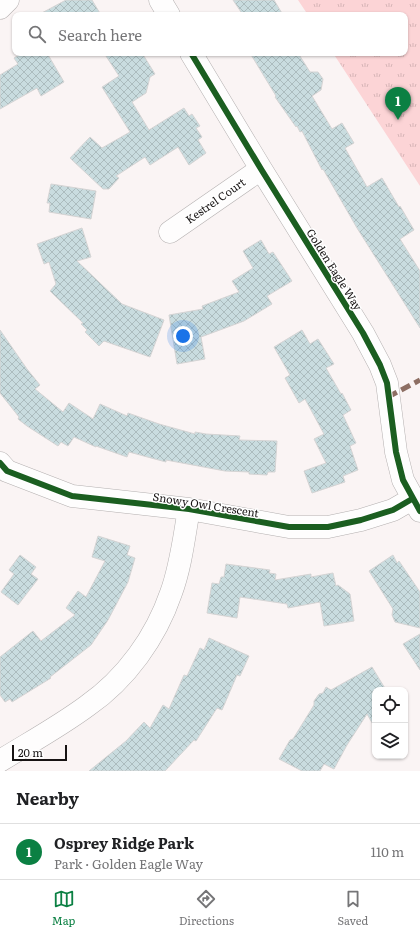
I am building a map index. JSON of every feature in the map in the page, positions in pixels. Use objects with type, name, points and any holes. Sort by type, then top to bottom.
[{"type":"street","points":[[0,8],[8,0]]},
{"type":"street","points":[[160,0],[167,12]]},
{"type":"street","name":"Golden Eagle Way","points":[[194,56],[261,169],[363,333],[380,365],[387,384],[396,452],[403,480],[416,505]]},
{"type":"street","name":"Kestrel Court","points":[[170,232],[261,169]]},
{"type":"street","name":"Snowy Owl Crescent","points":[[0,463],[7,471],[72,496],[189,509],[289,527],[328,527],[362,520],[392,510],[416,505]]},
{"type":"street","points":[[0,761],[87,706],[115,682],[133,662],[152,634],[171,593],[180,563],[189,509]]},
{"type":"green space","points":[[298,0],[420,0],[420,186],[335,56],[408,56],[408,12],[306,12]]},
{"type":"building","points":[[66,0],[92,0],[99,12],[44,12]]},
{"type":"building","points":[[233,0],[274,0],[281,12],[241,12]]},
{"type":"building","points":[[17,56],[49,56],[64,82],[41,96],[37,88],[0,109],[0,75],[18,64],[14,58]]},
{"type":"building","points":[[106,56],[144,56],[155,74],[150,77],[146,93],[132,102],[149,130],[184,108],[189,116],[192,114],[200,126],[196,128],[202,137],[198,140],[206,153],[189,165],[178,147],[150,165],[145,157],[116,176],[119,178],[109,189],[103,189],[70,158],[90,137],[102,148],[130,132],[102,87],[119,76]]},
{"type":"building","points":[[252,56],[300,56],[310,72],[318,72],[323,79],[321,90],[312,96],[332,129],[342,123],[354,143],[345,148],[367,187],[382,178],[414,230],[400,239],[420,271],[420,328],[357,228],[323,169],[322,170],[302,131],[300,132],[297,126],[296,127],[275,97],[276,96]]},
{"type":"building","points":[[51,184],[96,191],[91,219],[49,212],[50,203],[47,203]]},
{"type":"building","points":[[82,228],[91,257],[77,261],[122,304],[164,320],[150,357],[104,341],[99,346],[85,332],[87,330],[81,324],[83,323],[50,291],[56,284],[49,262],[44,264],[37,244]]},
{"type":"building","points":[[261,240],[269,254],[273,252],[292,281],[267,296],[272,304],[244,321],[201,337],[205,359],[177,364],[169,315],[203,309],[202,306],[239,292],[232,281],[253,268],[243,251]]},
{"type":"building","points":[[0,330],[40,385],[35,389],[63,412],[69,403],[93,419],[100,404],[127,416],[128,413],[159,424],[195,434],[195,432],[240,436],[239,440],[277,441],[275,472],[268,472],[267,475],[249,474],[249,472],[225,471],[166,460],[166,462],[129,452],[127,457],[96,447],[74,437],[68,446],[61,442],[58,446],[18,419],[19,417],[0,393]]},
{"type":"building","points":[[302,330],[310,344],[318,339],[334,364],[326,368],[351,410],[343,415],[356,443],[350,446],[358,470],[343,476],[345,482],[312,493],[304,471],[326,463],[314,439],[324,434],[305,399],[299,403],[285,378],[290,375],[274,347]]},
{"type":"building","points":[[98,536],[130,546],[127,555],[135,558],[128,582],[108,620],[91,645],[50,677],[51,678],[12,702],[10,699],[5,702],[0,695],[0,657],[33,631],[41,641],[75,615],[66,608],[78,591],[86,597],[105,561],[92,557]]},
{"type":"building","points":[[20,555],[36,567],[31,574],[38,579],[18,605],[1,592],[14,574],[9,570]]},
{"type":"building","points":[[393,555],[397,563],[399,561],[420,592],[420,628],[395,622],[392,615],[393,609],[369,571]]},
{"type":"building","points":[[226,564],[270,570],[269,573],[276,574],[275,580],[311,574],[311,577],[333,573],[336,586],[338,585],[350,594],[354,621],[324,626],[320,602],[288,608],[287,604],[240,597],[237,618],[207,613],[212,583],[219,584],[221,577],[224,577]]},
{"type":"building","points":[[420,634],[420,670],[403,644]]},
{"type":"building","points":[[209,638],[249,656],[240,676],[237,675],[222,710],[217,708],[196,741],[194,740],[165,771],[89,771],[126,741],[144,722],[150,728],[163,705],[169,709],[184,675],[187,676],[200,648],[204,650]]},
{"type":"building","points":[[372,667],[384,687],[372,687],[372,723],[367,714],[347,745],[334,769],[324,764],[320,771],[302,771],[279,759],[314,705],[314,701],[319,694],[323,693],[326,687],[331,690]]},
{"type":"marked path","points":[[388,397],[420,380]]},
{"type":"cycle path","points":[[193,56],[363,333],[380,365],[387,383],[396,452],[403,480],[420,511]]},
{"type":"cycle path","points":[[0,463],[7,471],[72,496],[189,509],[289,527],[328,527],[361,520],[393,510],[412,499]]},
{"type":"place","name":"Osprey Ridge Park","points":[[398,120]]}]
